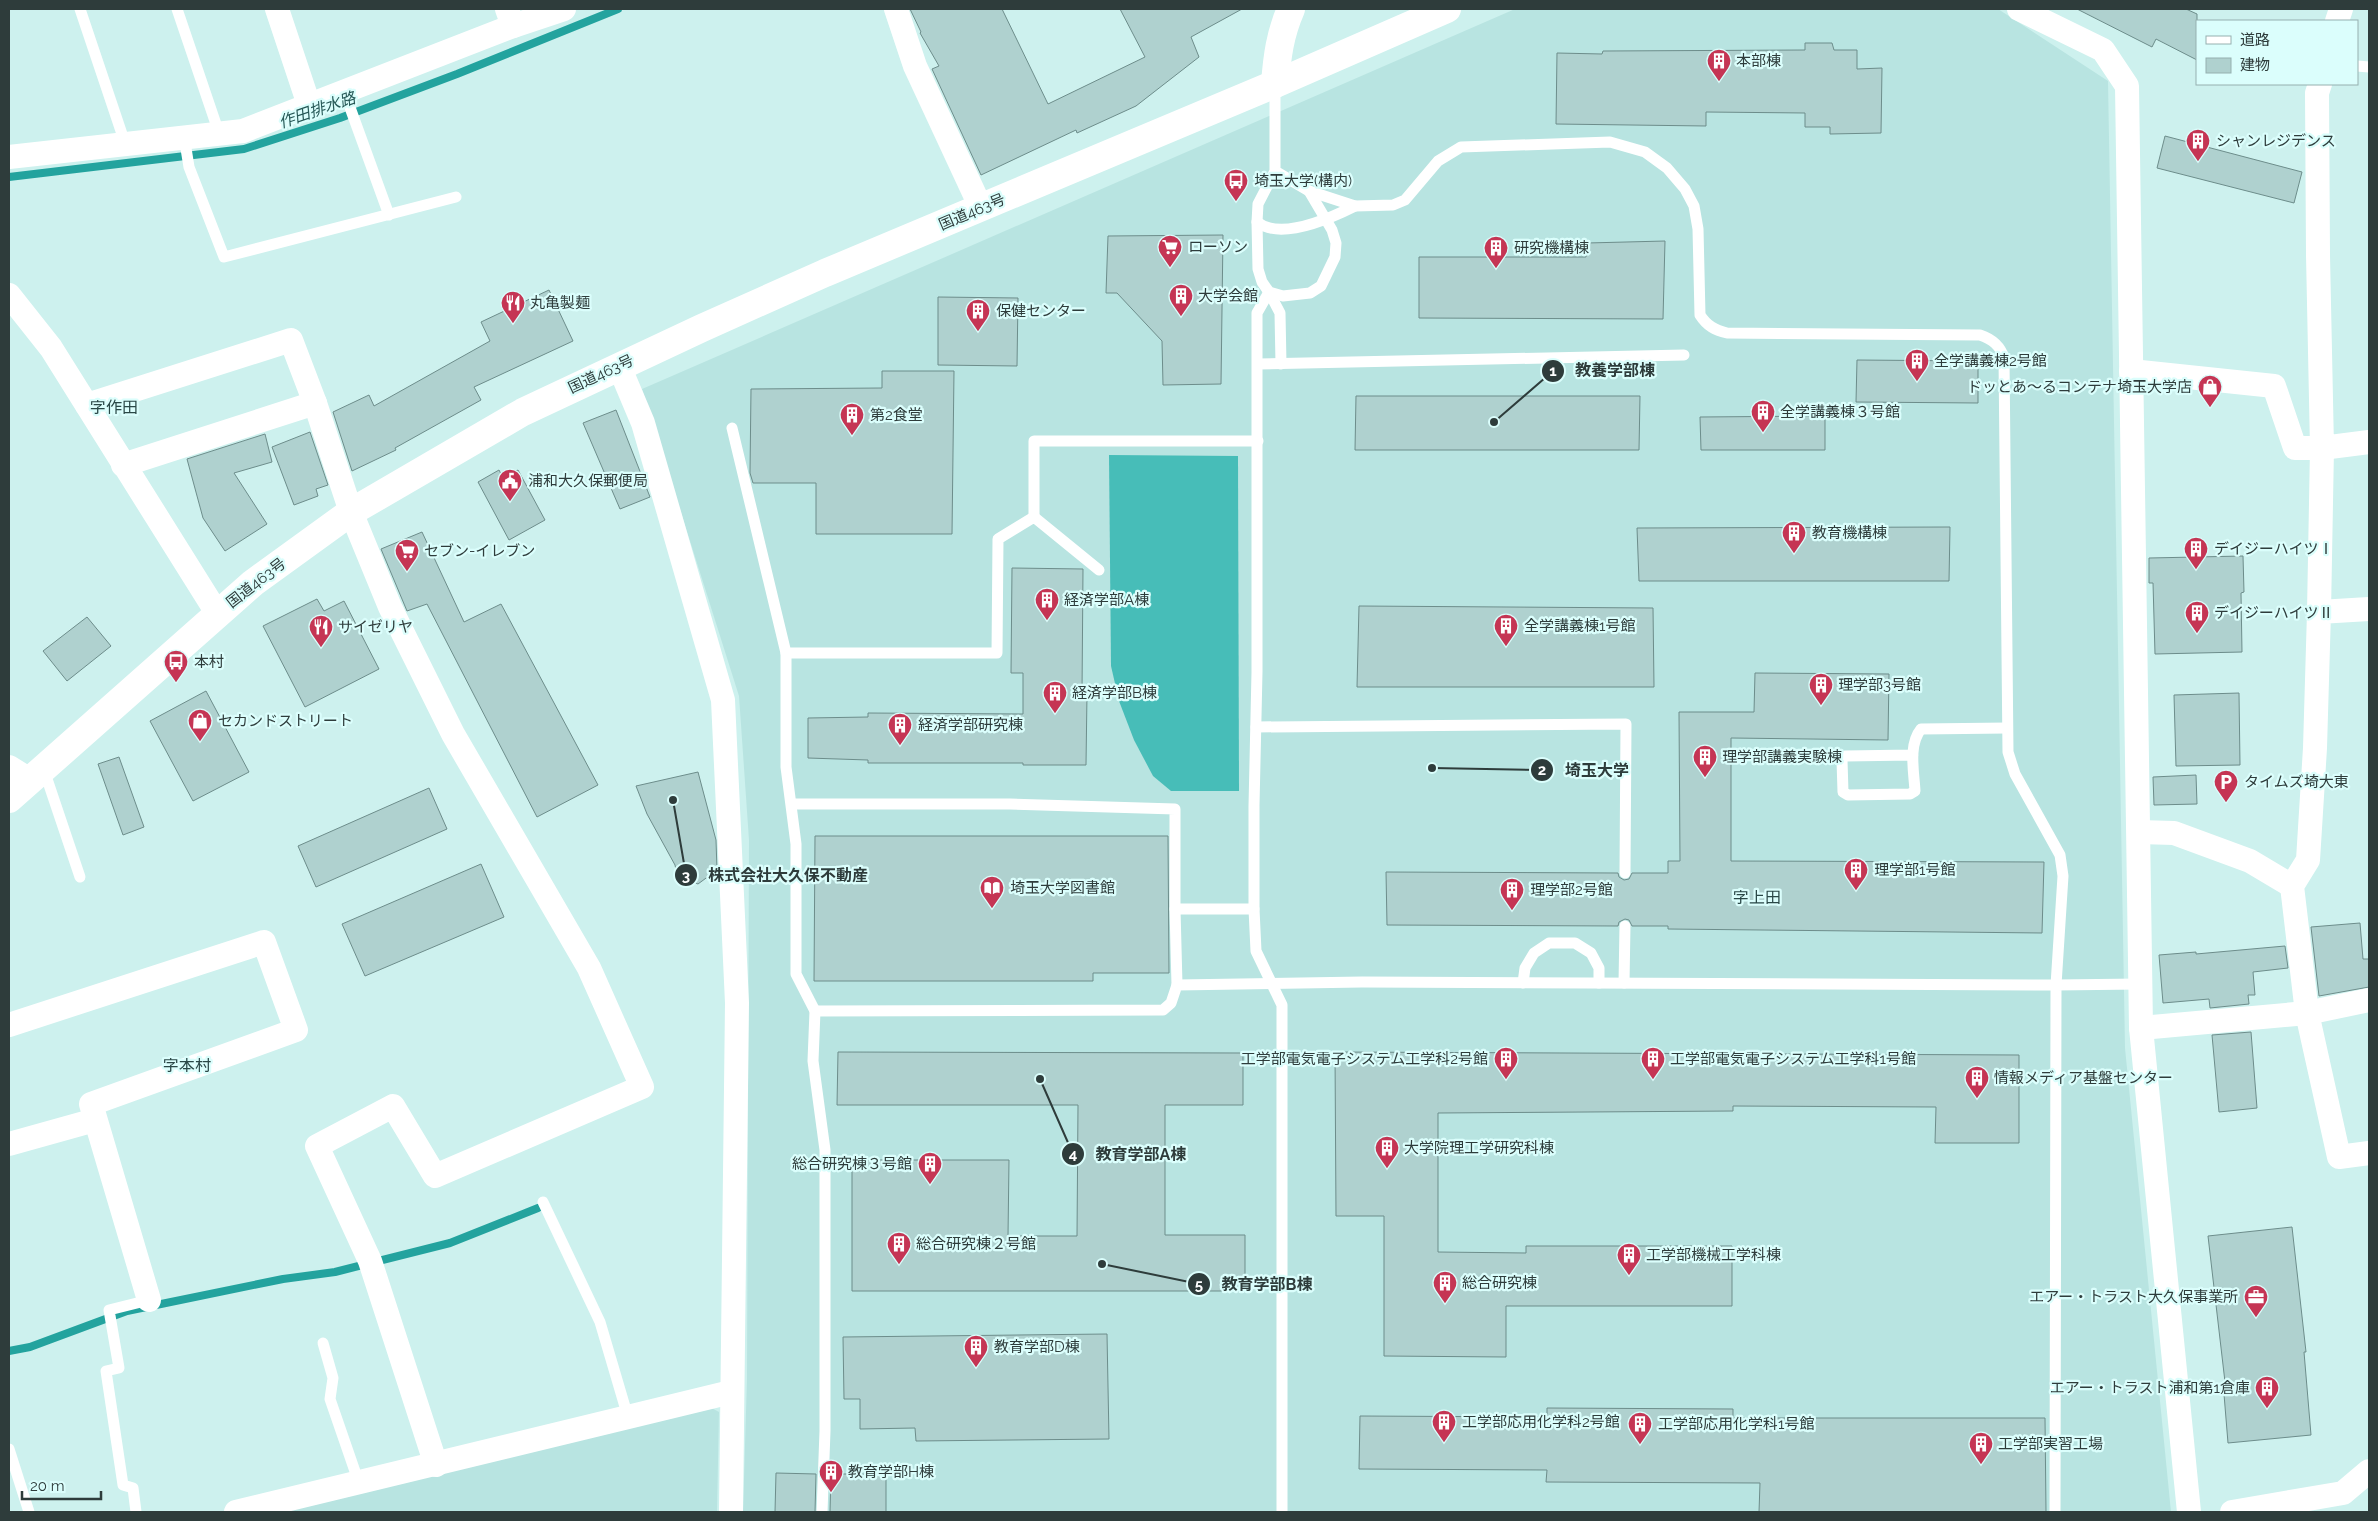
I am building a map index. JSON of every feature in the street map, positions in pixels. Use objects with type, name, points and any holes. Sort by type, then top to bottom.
[{"type":"main road","points":[[1275,84],[1279,44],[1292,9]]},
{"type":"main road","name":"国道463号","points":[[9,799],[27,771],[253,584],[351,512],[523,412],[619,366],[825,273],[1275,84],[1447,9]]},
{"type":"street","points":[[277,9],[309,105]]},
{"type":"street","points":[[9,157],[125,143],[185,143],[219,133],[243,131],[309,105],[347,99],[510,18],[564,9]]},
{"type":"street","points":[[896,9],[915,66],[981,208]]},
{"type":"street","points":[[2019,9],[2104,50],[2127,86],[2140,832],[2139,984],[2141,1028],[2189,1512]]},
{"type":"street","points":[[2320,85],[2317,93],[2318,255],[2322,448],[2315,748],[2308,860],[2292,886],[2307,1013],[2340,1157],[2369,1153]]},
{"type":"street","points":[[9,295],[51,348],[217,613]]},
{"type":"street","points":[[86,406],[291,340],[315,403],[351,512],[390,607],[453,734],[589,968],[642,1087],[435,1176],[393,1106],[317,1146],[370,1262],[436,1465]]},
{"type":"street","points":[[619,366],[643,423],[723,700],[737,1003],[731,1512]]},
{"type":"street","points":[[2131,371],[2274,386],[2294,448],[2322,448],[2369,442]]},
{"type":"street","points":[[123,465],[315,403]]},
{"type":"street","points":[[2319,612],[2369,609]]},
{"type":"street","points":[[2140,832],[2174,833],[2250,861],[2292,886]]},
{"type":"street","points":[[9,1025],[264,942],[296,1030],[91,1104],[150,1300]]},
{"type":"street","points":[[2141,1028],[2307,1013],[2369,1000]]},
{"type":"street","points":[[9,1144],[95,1120]]},
{"type":"street","points":[[236,1512],[731,1392]]},
{"type":"street","points":[[2232,1512],[2342,1493],[2369,1471]]},
{"type":"lane","points":[[80,9],[125,143]]},
{"type":"lane","points":[[177,9],[219,133]]},
{"type":"lane","points":[[1275,84],[1276,172],[1258,204],[1258,269],[1262,282],[1280,313],[1281,364]]},
{"type":"lane","points":[[347,99],[389,215]]},
{"type":"lane","points":[[1276,172],[1309,191],[1355,206],[1393,205],[1405,200],[1438,161],[1461,147],[1610,142],[1645,152],[1667,168],[1685,189],[1694,206],[1698,228],[1700,315],[1706,324],[1715,330],[1727,334],[1980,335],[1990,338],[1997,344],[2004,358],[2008,752],[2015,774],[2060,855],[2064,876],[2056,985],[2055,1512]]},
{"type":"lane","points":[[185,143],[189,167],[224,257],[456,197]]},
{"type":"lane","points":[[1269,292],[1294,296],[1310,293],[1321,286],[1335,257],[1336,243],[1327,221],[1309,191]]},
{"type":"lane","points":[[1258,222],[1265,228],[1272,229],[1305,226],[1327,221],[1355,206]]},
{"type":"lane","points":[[1269,292],[1257,313],[1258,442],[1254,909],[1256,952],[1282,1005],[1282,1512]]},
{"type":"lane","points":[[1258,364],[1684,355]]},
{"type":"lane","points":[[732,428],[786,653],[786,768],[796,844],[796,974],[815,1011],[813,1061],[825,1150],[825,1431],[822,1512]]},
{"type":"lane","points":[[1034,517],[1034,441],[1258,442]]},
{"type":"lane","points":[[786,653],[997,653],[998,539],[1034,517]]},
{"type":"lane","points":[[1034,517],[1099,570]]},
{"type":"lane","points":[[1256,727],[1626,724],[1625,873]]},
{"type":"lane","points":[[1913,755],[1845,756],[1842,760],[1843,792],[1848,795],[1910,794],[1915,791],[1913,755],[1916,735],[1921,730],[2007,728]]},
{"type":"lane","points":[[27,771],[80,877]]},
{"type":"lane","points":[[792,804],[1010,804],[1175,809],[1177,985],[1171,1003],[1163,1010],[815,1011]]},
{"type":"lane","points":[[1175,909],[1254,909]]},
{"type":"lane","points":[[1624,983],[1625,926]]},
{"type":"lane","points":[[1523,982],[1524,968],[1534,953],[1549,943],[1575,943],[1591,953],[1599,968],[1599,983]]},
{"type":"lane","points":[[1177,985],[1523,982],[2139,984]]},
{"type":"lane","points":[[543,1202],[600,1322],[628,1417]]},
{"type":"lane","points":[[136,1512],[132,1488],[123,1485],[106,1372],[119,1368],[109,1310],[150,1300]]},
{"type":"lane","points":[[322,1343],[333,1378],[330,1399],[359,1483]]},
{"type":"lane","points":[[9,1450],[29,1512]]},
{"type":"shaded area","points":[[1515,9],[1998,9],[2108,81],[2125,1048],[2171,1512],[743,1512],[747,1379],[749,840],[739,696],[642,389]]},
{"type":"shaded area","points":[[1109,455],[1238,456],[1239,791],[1171,791],[1153,776],[1134,740],[1119,701],[1111,666]]},
{"type":"shaded area","points":[[706,1405],[719,1412],[717,1512],[271,1512]]},
{"type":"building","points":[[910,9],[1002,9],[1048,104],[1145,57],[1120,9],[1242,9],[1191,37],[1199,57],[1136,106],[1077,133],[1076,130],[981,175],[932,69],[939,66],[920,33]]},
{"type":"building","points":[[2077,9],[2186,9],[2197,14],[2196,59],[2156,39],[2152,47]]},
{"type":"building","name":"本部棟","points":[[1805,43],[1832,43],[1834,50],[1857,50],[1857,69],[1882,68],[1881,133],[1830,134],[1830,127],[1805,127],[1805,113],[1706,112],[1706,126],[1556,124],[1557,53],[1602,54],[1603,51],[1805,50]]},
{"type":"building","points":[[2165,136],[2302,172],[2294,203],[2157,168]]},
{"type":"building","name":"大学会館","points":[[1223,235],[1221,384],[1163,385],[1162,341],[1117,293],[1106,293],[1108,236]]},
{"type":"building","name":"研究機構棟","points":[[1665,241],[1663,319],[1419,318],[1419,257],[1586,257],[1587,243]]},
{"type":"building","points":[[549,290],[573,341],[474,387],[481,400],[395,448],[396,450],[352,471],[333,412],[369,395],[374,406],[490,341],[481,322]]},
{"type":"building","name":"保健センター","points":[[938,297],[1018,298],[1017,366],[938,365]]},
{"type":"building","name":"全学講義棟2号館","points":[[1857,360],[1978,361],[1978,403],[1856,402]]},
{"type":"building","name":"第2食堂","points":[[882,371],[954,371],[952,534],[816,534],[816,483],[753,483],[750,473],[751,389],[882,388]]},
{"type":"building","points":[[1356,396],[1640,396],[1639,450],[1355,450]]},
{"type":"building","points":[[616,410],[650,497],[620,509],[583,423]]},
{"type":"building","name":"全学講義棟３号館","points":[[1825,416],[1825,450],[1701,450],[1700,417]]},
{"type":"building","points":[[310,432],[328,485],[316,489],[318,496],[294,505],[272,447]]},
{"type":"building","points":[[265,434],[272,462],[234,473],[267,524],[225,551],[203,518],[187,459]]},
{"type":"building","points":[[499,470],[503,478],[518,470],[545,520],[509,540],[478,482]]},
{"type":"building","name":"教育機構棟","points":[[1950,527],[1949,581],[1639,581],[1637,528]]},
{"type":"building","points":[[422,532],[464,622],[501,604],[598,785],[537,817],[427,604],[407,611],[381,549]]},
{"type":"building","points":[[2243,556],[2244,592],[2241,593],[2242,652],[2155,654],[2153,583],[2149,583],[2149,558]]},
{"type":"building","points":[[1012,568],[1083,569],[1082,693],[1087,693],[1086,765],[868,763],[868,760],[808,758],[808,718],[868,717],[868,713],[1023,714],[1023,673],[1011,673]]},
{"type":"building","name":"サイゼリヤ","points":[[317,599],[324,611],[344,601],[379,669],[305,707],[263,626]]},
{"type":"building","name":"全学講義棟1号館","points":[[1359,606],[1653,608],[1654,687],[1357,687]]},
{"type":"building","points":[[87,617],[111,646],[67,681],[43,651]]},
{"type":"building","points":[[1755,673],[1889,674],[1888,740],[1731,738],[1731,861],[2044,862],[2042,933],[1668,929],[1668,926],[1632,926],[1629,920],[1625,919],[1619,922],[1618,926],[1387,925],[1386,872],[1618,873],[1619,877],[1624,880],[1629,879],[1632,873],[1668,873],[1668,861],[1680,861],[1679,712],[1754,712]]},
{"type":"building","points":[[206,691],[249,772],[193,801],[150,721]]},
{"type":"building","points":[[2239,693],[2240,765],[2176,766],[2174,695]]},
{"type":"building","points":[[119,757],[144,827],[123,835],[98,764]]},
{"type":"building","points":[[698,772],[716,840],[717,870],[698,884],[677,875],[675,865],[647,814],[636,786]]},
{"type":"building","points":[[2196,775],[2197,804],[2154,805],[2153,777]]},
{"type":"building","points":[[429,788],[447,829],[316,887],[298,846]]},
{"type":"building","name":"埼玉大学図書館","points":[[815,836],[1168,836],[1169,973],[1093,973],[1093,981],[814,981]]},
{"type":"building","points":[[481,864],[504,917],[365,976],[342,924]]},
{"type":"building","points":[[2360,923],[2363,959],[2369,959],[2369,987],[2319,996],[2311,927]]},
{"type":"building","points":[[2285,946],[2288,968],[2253,972],[2255,995],[2248,995],[2249,1004],[2210,1008],[2209,999],[2163,1003],[2159,955],[2196,952],[2196,954]]},
{"type":"building","points":[[2251,1032],[2257,1108],[2219,1112],[2212,1035]]},
{"type":"building","points":[[838,1052],[1243,1053],[1243,1105],[1165,1105],[1165,1235],[1245,1235],[1245,1291],[852,1291],[852,1160],[1009,1160],[1008,1236],[1077,1236],[1078,1105],[837,1105]]},
{"type":"building","points":[[1335,1052],[2019,1055],[2019,1143],[1935,1143],[1936,1107],[1733,1106],[1733,1111],[1438,1113],[1438,1252],[1526,1253],[1526,1246],[1732,1246],[1732,1306],[1506,1306],[1506,1357],[1384,1356],[1384,1216],[1336,1216]]},
{"type":"building","points":[[2292,1227],[2306,1352],[2304,1352],[2311,1435],[2228,1443],[2223,1382],[2225,1382],[2208,1236]]},
{"type":"building","name":"教育学部D棟","points":[[1107,1334],[1109,1439],[916,1441],[915,1428],[860,1429],[860,1399],[844,1399],[843,1337]]},
{"type":"building","points":[[1547,1408],[1733,1409],[1733,1418],[2045,1418],[2046,1512],[1759,1512],[1760,1483],[1546,1482],[1547,1470],[1359,1469],[1360,1416],[1547,1417]]},
{"type":"building","points":[[776,1473],[816,1474],[815,1512],[775,1512]]},
{"type":"building","points":[[831,1474],[886,1474],[886,1512],[830,1512]]},
{"type":"waterway","name":"作田排水路","points":[[9,177],[244,149],[340,118],[457,74],[618,9]]},
{"type":"waterway","points":[[9,1351],[30,1347],[127,1311],[283,1279],[335,1272],[450,1243],[538,1208]]},
{"type":"place","name":"本部棟","points":[[1719,82]]},
{"type":"place","name":"シャンレジデンス","points":[[2198,162]]},
{"type":"place","name":"埼玉大学(構内)","points":[[1236,202]]},
{"type":"place","name":"ローソン","points":[[1170,268]]},
{"type":"place","name":"研究機構棟","points":[[1496,269]]},
{"type":"place","name":"大学会館","points":[[1181,317]]},
{"type":"place","name":"丸亀製麺","points":[[513,324]]},
{"type":"place","name":"保健センター","points":[[978,332]]},
{"type":"place","name":"全学講義棟2号館","points":[[1917,382]]},
{"type":"place","name":"ドッとあ～るコンテナ埼玉大学店","points":[[2210,408]]},
{"type":"place","name":"教養学部棟","points":[[1494,422]]},
{"type":"place","name":"全学講義棟３号館","points":[[1763,433]]},
{"type":"place","name":"第2食堂","points":[[852,436]]},
{"type":"place","name":"浦和大久保郵便局","points":[[510,502]]},
{"type":"place","name":"教育機構棟","points":[[1794,554]]},
{"type":"place","name":"デイジーハイツⅠ","points":[[2196,570]]},
{"type":"place","name":"セブン-イレブン","points":[[407,572]]},
{"type":"place","name":"経済学部A棟","points":[[1047,621]]},
{"type":"place","name":"デイジーハイツⅡ","points":[[2197,634]]},
{"type":"place","name":"全学講義棟1号館","points":[[1506,647]]},
{"type":"place","name":"サイゼリヤ","points":[[321,648]]},
{"type":"place","name":"本村","points":[[176,683]]},
{"type":"place","name":"理学部3号館","points":[[1821,706]]},
{"type":"place","name":"経済学部B棟","points":[[1055,714]]},
{"type":"place","name":"セカンドストリート","points":[[200,742]]},
{"type":"place","name":"経済学部研究棟","points":[[900,746]]},
{"type":"place","name":"埼玉大学","points":[[1432,768]]},
{"type":"place","name":"理学部講義実験棟","points":[[1705,778]]},
{"type":"place","name":"株式会社大久保不動産","points":[[673,800]]},
{"type":"place","name":"タイムズ埼大東","points":[[2226,803]]},
{"type":"place","name":"理学部1号館","points":[[1856,891]]},
{"type":"place","name":"埼玉大学図書館","points":[[992,909]]},
{"type":"place","name":"理学部2号館","points":[[1512,911]]},
{"type":"place","name":"教育学部A棟","points":[[1040,1079]]},
{"type":"place","name":"工学部電気電子システム工学科2号館","points":[[1506,1080]]},
{"type":"place","name":"工学部電気電子システム工学科1号館","points":[[1653,1080]]},
{"type":"place","name":"情報メディア基盤センター","points":[[1977,1099]]},
{"type":"place","name":"大学院理工学研究科棟","points":[[1387,1169]]},
{"type":"place","name":"総合研究棟３号館","points":[[930,1185]]},
{"type":"place","name":"教育学部B棟","points":[[1102,1264]]},
{"type":"place","name":"総合研究棟２号館","points":[[899,1265]]},
{"type":"place","name":"工学部機械工学科棟","points":[[1629,1276]]},
{"type":"place","name":"総合研究棟","points":[[1445,1304]]},
{"type":"place","name":"エアー・トラスト大久保事業所","points":[[2256,1318]]},
{"type":"place","name":"教育学部D棟","points":[[976,1368]]},
{"type":"place","name":"エアー・トラスト浦和第1倉庫","points":[[2267,1409]]},
{"type":"place","name":"工学部応用化学科2号館","points":[[1444,1443]]},
{"type":"place","name":"工学部応用化学科1号館","points":[[1640,1445]]},
{"type":"place","name":"工学部実習工場","points":[[1981,1465]]},
{"type":"place","name":"教育学部H棟","points":[[831,1493]]},
{"type":"district","name":"字作田","points":[[114,407]]},
{"type":"district","name":"字上田","points":[[1757,897]]},
{"type":"district","name":"字本村","points":[[187,1065]]}]
